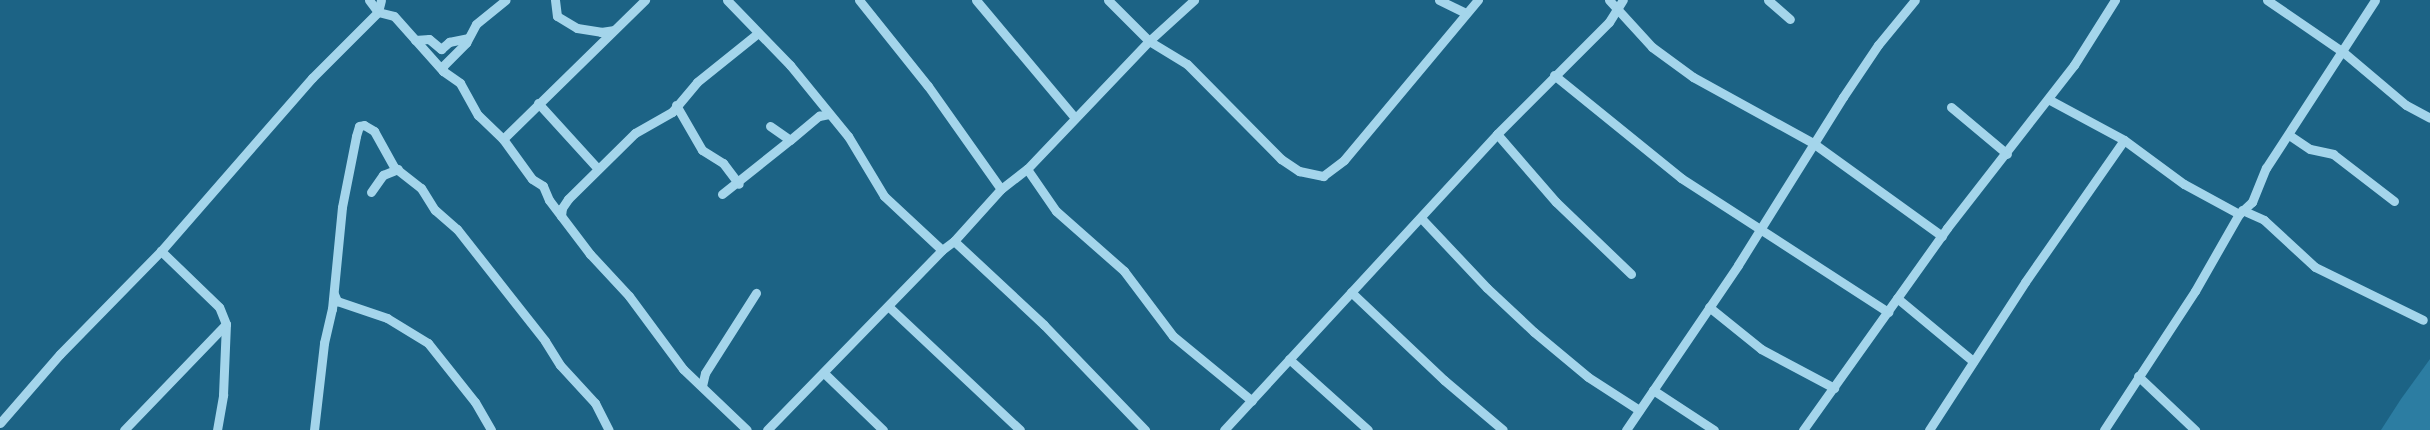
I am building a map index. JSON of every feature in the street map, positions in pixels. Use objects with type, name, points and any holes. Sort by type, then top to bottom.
[{"type":"street","points":[[369,0],[378,12],[394,16],[443,72],[460,83],[478,115],[503,139],[532,179],[543,186],[561,216],[629,296],[683,368],[747,430]]},
{"type":"street","points":[[0,423],[60,354],[161,251],[289,104],[378,12],[381,0]]},
{"type":"street","points":[[443,72],[442,66],[468,38],[476,24],[506,0]]},
{"type":"street","points":[[555,0],[557,16],[577,28],[602,32],[613,30]]},
{"type":"street","points":[[503,139],[645,0]]},
{"type":"street","points":[[727,0],[757,34],[790,66],[848,136],[884,196],[942,250]]},
{"type":"street","points":[[859,0],[928,86],[1001,189]]},
{"type":"street","points":[[976,0],[1075,118]]},
{"type":"street","points":[[1108,0],[1149,41],[1187,64],[1281,159],[1299,171],[1324,176],[1344,160],[1478,0]]},
{"type":"street","points":[[767,430],[942,250],[954,241],[1001,189],[1027,169],[1149,41],[1194,0]]},
{"type":"street","points":[[1439,0],[1466,13]]},
{"type":"street","points":[[1609,0],[1616,10],[1652,47],[1693,77],[1813,143],[1942,236]]},
{"type":"street","points":[[1224,430],[1497,134],[1608,22],[1623,0]]},
{"type":"street","points":[[1768,0],[1790,18]]},
{"type":"street","points":[[1626,430],[1760,231],[1813,143],[1878,45],[1915,0]]},
{"type":"street","points":[[1803,430],[1942,236],[2048,99],[2115,0]]},
{"type":"street","points":[[2267,0],[2343,52],[2406,105],[2430,118]]},
{"type":"street","points":[[2104,430],[2195,291],[2240,212],[2252,202],[2266,168],[2375,0]]},
{"type":"street","points":[[561,216],[562,208],[568,199],[635,133],[665,116],[697,82],[757,34]]},
{"type":"street","points":[[415,40],[429,40],[441,49],[449,42],[468,38]]},
{"type":"street","points":[[1554,75],[1681,178],[1760,231],[1888,312]]},
{"type":"street","points":[[2048,99],[2124,140],[2184,184],[2240,212],[2264,220],[2315,267],[2423,320]]},
{"type":"street","points":[[538,103],[598,169]]},
{"type":"street","points":[[676,105],[702,150],[716,156],[739,184]]},
{"type":"street","points":[[1951,107],[2007,154]]},
{"type":"street","points":[[722,194],[739,184],[819,116],[829,114]]},
{"type":"street","points":[[314,430],[334,294],[342,207],[360,126],[369,126],[398,169],[421,188],[435,210],[457,229],[545,341],[560,365],[595,403],[609,430]]},
{"type":"street","points":[[770,126],[790,140]]},
{"type":"street","points":[[1497,134],[1556,202],[1631,274]]},
{"type":"street","points":[[2289,135],[2310,149],[2333,154],[2394,202]]},
{"type":"street","points":[[1929,430],[2124,140]]},
{"type":"street","points":[[371,192],[383,175],[398,169]]},
{"type":"street","points":[[1027,169],[1056,211],[1124,271],[1173,336],[1252,401]]},
{"type":"street","points":[[1420,218],[1487,288],[1534,332],[1588,377],[1639,410]]},
{"type":"street","points":[[954,241],[1044,325],[1146,430]]},
{"type":"street","points":[[161,251],[219,307],[226,324],[224,395],[217,430]]},
{"type":"street","points":[[1351,292],[1444,380],[1503,430]]},
{"type":"street","points":[[702,386],[705,373],[756,293]]},
{"type":"street","points":[[334,294],[338,301],[387,318],[428,343],[475,402],[491,430]]},
{"type":"street","points":[[1897,298],[1974,361]]},
{"type":"street","points":[[888,306],[1020,430]]},
{"type":"street","points":[[1709,308],[1762,349],[1834,388]]},
{"type":"street","points":[[124,430],[226,324]]},
{"type":"street","points":[[1289,359],[1368,430]]},
{"type":"street","points":[[824,373],[883,430]]},
{"type":"street","points":[[2138,376],[2195,430]]},
{"type":"street","points":[[1653,390],[1714,430]]},
{"type":"shaded area","points":[[2430,359],[2430,430],[2381,430],[2401,399]]}]
